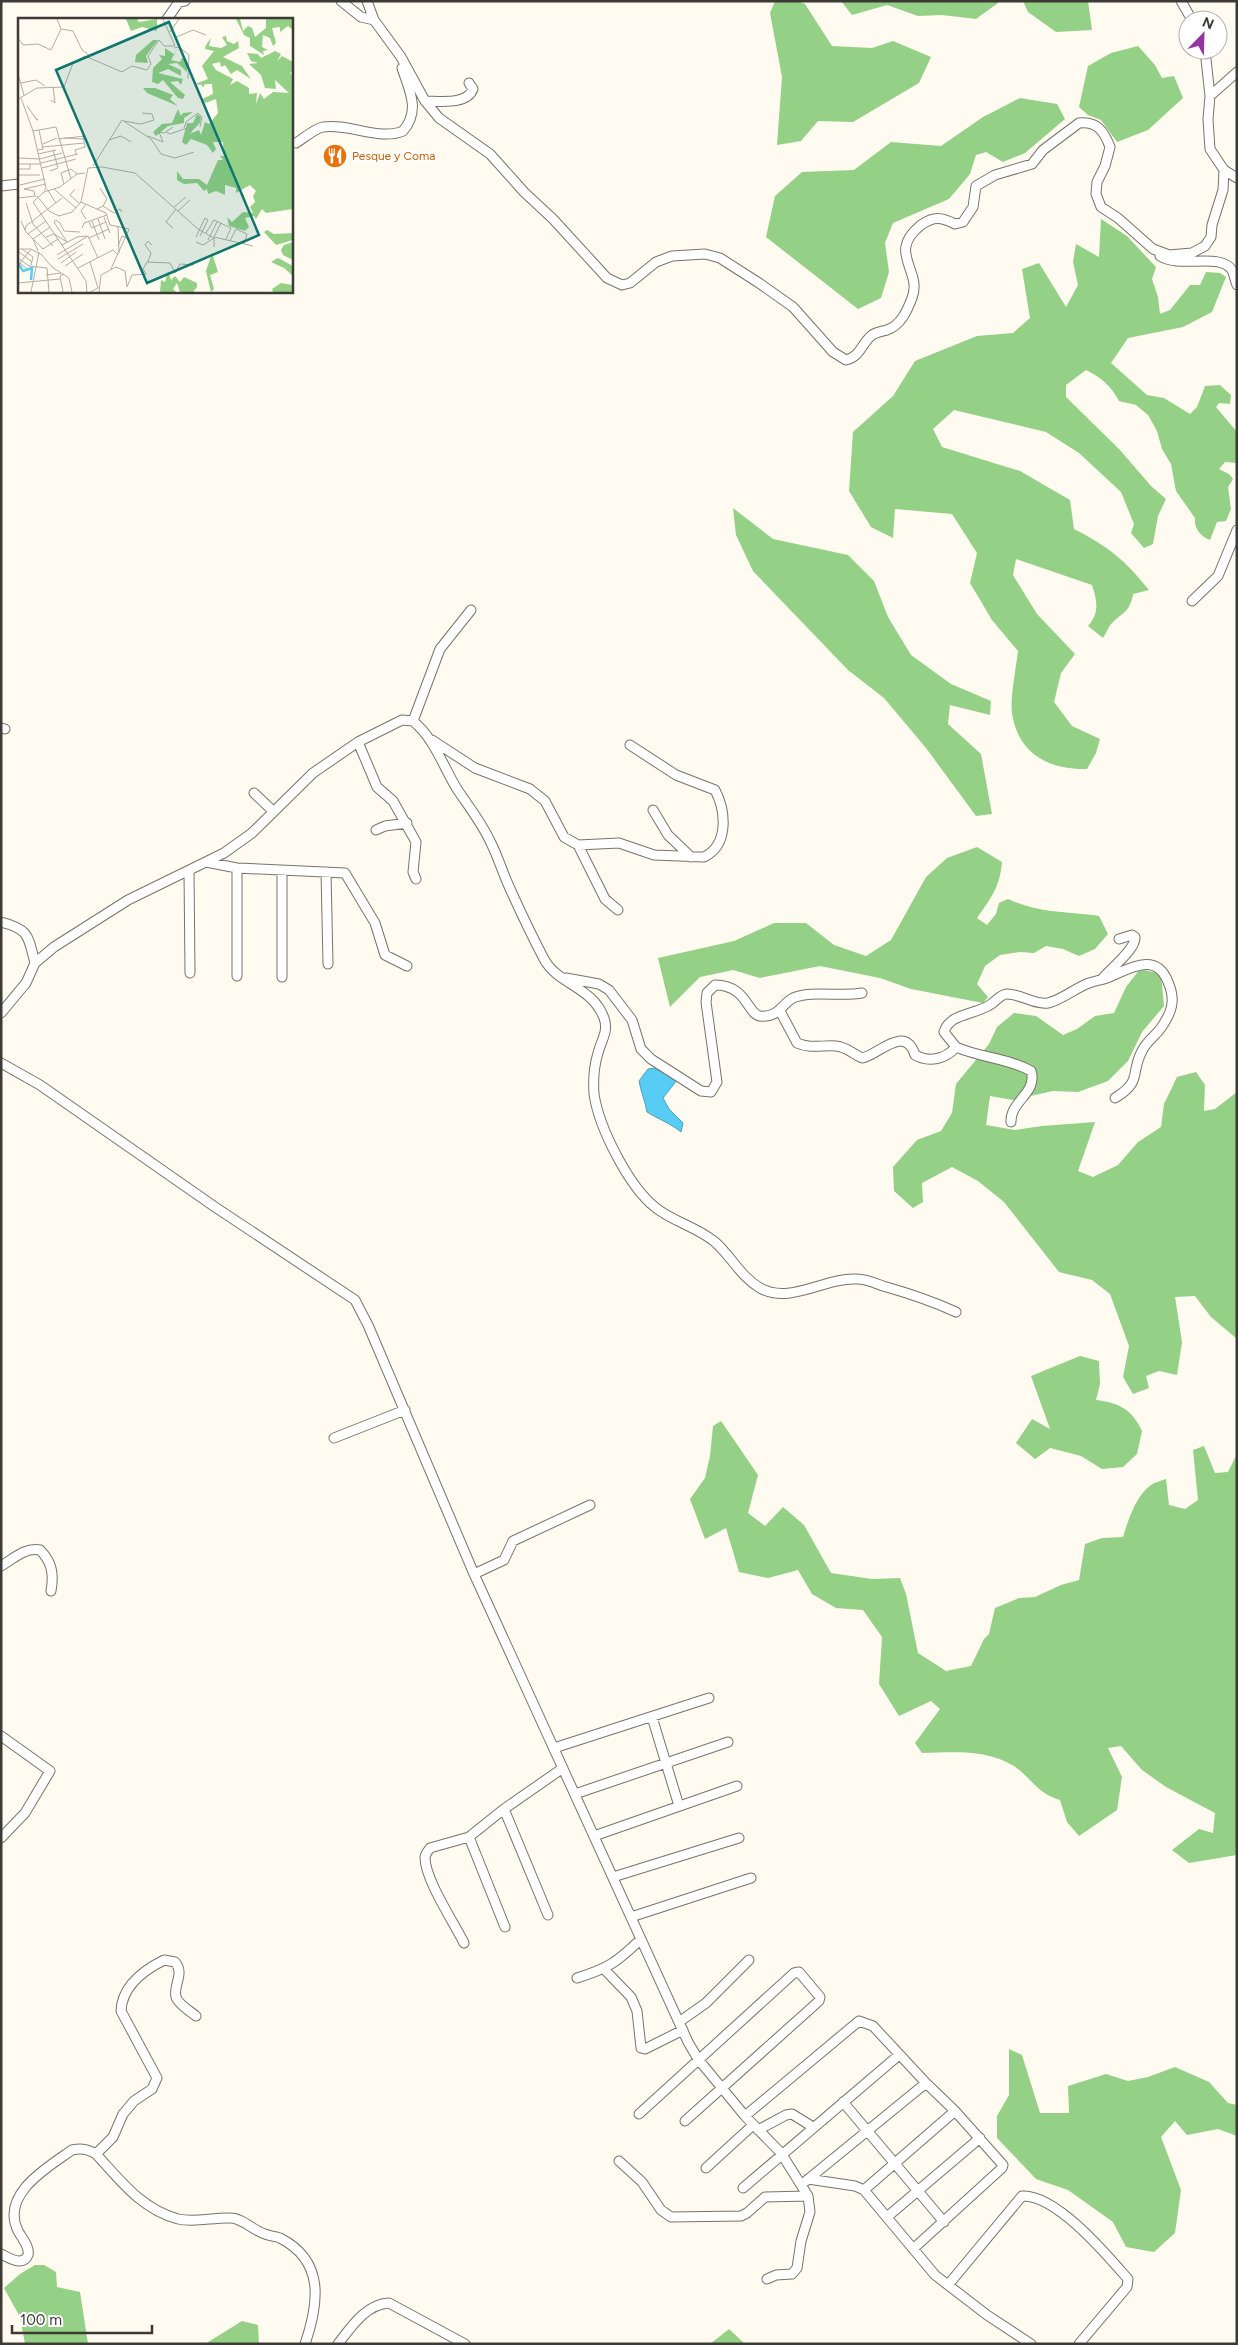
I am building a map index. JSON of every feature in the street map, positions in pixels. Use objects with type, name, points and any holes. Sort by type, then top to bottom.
[{"type":"street","points":[[168,18],[179,2],[185,1]]},
{"type":"street","points":[[341,1],[361,17],[374,20]]},
{"type":"street","points":[[367,1],[374,20],[401,57],[425,101],[439,118],[490,154],[524,192],[553,219],[608,278],[622,285],[630,283],[656,262],[672,256],[705,254],[720,258],[793,307],[833,352],[846,360],[854,358],[873,334],[888,329],[903,317],[913,296],[904,246],[915,230],[934,218],[943,218],[955,224],[964,222],[973,207],[976,186],[995,175],[1032,164],[1054,140],[1079,123],[1094,124],[1100,128],[1110,147],[1105,166],[1097,182],[1096,194],[1101,207],[1124,223],[1161,257],[1171,261],[1219,261],[1226,264],[1232,270],[1237,285]]},
{"type":"street","points":[[296,143],[323,127],[365,130],[386,135],[403,131],[411,120],[413,100],[401,57]]},
{"type":"street","points":[[1206,60],[1210,96],[1208,119],[1210,149],[1224,170],[1237,178]]},
{"type":"street","points":[[1210,96],[1237,72]]},
{"type":"street","points":[[425,101],[463,99],[472,93],[474,89],[469,83]]},
{"type":"street","points":[[1154,249],[1169,255],[1192,253],[1205,246],[1211,237],[1212,225],[1223,190],[1224,170]]},
{"type":"street","points":[[1,186],[18,184]]},
{"type":"street","points":[[1192,601],[1218,576],[1237,530]]},
{"type":"street","points":[[413,721],[440,649],[471,610]]},
{"type":"street","points":[[1,1013],[26,983],[35,963],[54,947],[128,900],[206,862],[252,833],[313,773],[358,742],[402,720],[413,721],[430,739],[491,843],[512,893],[552,972],[578,986],[594,1001],[604,1019],[606,1032],[598,1053],[594,1072],[594,1094],[600,1117],[629,1178],[642,1196],[657,1209],[701,1231],[750,1280],[761,1288],[777,1293],[797,1292],[840,1279],[860,1279],[928,1299],[956,1312]]},
{"type":"street","points":[[430,739],[475,768],[530,789],[545,801],[564,837],[578,845],[618,844],[654,855],[691,857],[704,857],[718,848],[722,833],[723,810],[715,790],[676,775],[630,745]]},
{"type":"street","points":[[358,742],[376,787],[393,801],[416,842],[413,872],[416,878]]},
{"type":"street","points":[[254,793],[273,811]]},
{"type":"street","points":[[653,810],[668,835],[691,857]]},
{"type":"street","points":[[376,830],[385,826],[407,823]]},
{"type":"street","points":[[578,845],[605,899],[618,910]]},
{"type":"street","points":[[206,862],[237,868],[345,873],[375,923],[385,955],[407,966]]},
{"type":"street","points":[[237,868],[237,976]]},
{"type":"street","points":[[189,871],[190,973]]},
{"type":"street","points":[[282,871],[282,977]]},
{"type":"street","points":[[326,872],[328,964]]},
{"type":"street","points":[[1,922],[20,927],[27,934],[35,963]]},
{"type":"street","points":[[1102,979],[1112,966],[1128,953],[1136,941],[1132,935],[1119,939]]},
{"type":"street","points":[[1011,1122],[1013,1110],[1017,1102],[1026,1095],[1031,1085],[1031,1071],[1008,1060],[956,1047],[944,1032],[947,1025],[956,1019],[988,1007],[1000,996],[1007,994],[1039,1003],[1049,1002],[1089,983],[1143,964],[1152,965],[1164,972],[1172,992],[1171,1012],[1156,1036],[1142,1051],[1133,1082],[1128,1090],[1115,1098]]},
{"type":"street","points":[[563,978],[600,984],[609,990],[632,1020],[641,1049],[651,1060],[700,1091],[711,1092],[717,1082],[706,1002],[708,993],[715,985],[735,989],[745,998],[754,1014],[760,1016],[780,1011],[792,998],[862,994]]},
{"type":"street","points":[[780,1011],[797,1043],[806,1047],[836,1046],[847,1048],[862,1058],[871,1057],[879,1049],[894,1041],[906,1043],[913,1048],[915,1055],[921,1058],[932,1059],[942,1058],[950,1054],[956,1047]]},
{"type":"street","points":[[1,1063],[40,1085],[215,1207],[355,1300],[405,1410],[474,1574],[681,2026],[698,2059],[755,2128],[782,2154],[805,2181],[810,2212],[803,2233],[797,2268],[792,2274],[776,2275],[767,2279]]},
{"type":"street","points":[[334,1438],[405,1410]]},
{"type":"street","points":[[474,1574],[504,1560],[513,1541],[590,1505]]},
{"type":"street","points":[[1,1566],[20,1553],[33,1549],[40,1550],[51,1565],[53,1579],[51,1591]]},
{"type":"street","points":[[554,1748],[709,1698]]},
{"type":"street","points":[[652,1717],[679,1806]]},
{"type":"street","points":[[1,1736],[50,1771],[25,1813],[1,1838]]},
{"type":"street","points":[[575,1794],[728,1742]]},
{"type":"street","points":[[464,1943],[429,1877],[425,1858],[430,1848],[469,1837],[504,1809],[563,1768]]},
{"type":"street","points":[[594,1836],[737,1786]]},
{"type":"street","points":[[504,1809],[548,1915]]},
{"type":"street","points":[[469,1837],[505,1927]]},
{"type":"street","points":[[613,1877],[738,1838]]},
{"type":"street","points":[[631,1917],[750,1878]]},
{"type":"street","points":[[577,1978],[604,1969],[619,1960],[641,1939]]},
{"type":"street","points":[[96,2154],[113,2137],[124,2114],[134,2102],[152,2089],[157,2078],[121,2011],[121,2005],[133,1980],[164,1960],[175,1962],[180,1974],[176,1996],[196,2016]]},
{"type":"street","points":[[604,1969],[631,1997],[637,2010],[641,2048],[645,2049],[681,2026],[749,1960]]},
{"type":"street","points":[[639,2114],[794,1972],[798,1972],[820,1997],[819,2001],[685,2121]]},
{"type":"street","points":[[745,2116],[859,2021],[873,2026],[955,2111],[1003,2165],[1002,2168],[913,2249]]},
{"type":"street","points":[[742,2188],[899,2055]]},
{"type":"street","points":[[805,2181],[868,2132],[926,2083]]},
{"type":"street","points":[[843,2102],[944,2222]]},
{"type":"street","points":[[864,2190],[955,2111]]},
{"type":"street","points":[[706,2168],[755,2128],[786,2114],[792,2114],[812,2128]]},
{"type":"street","points":[[887,2217],[980,2138]]},
{"type":"street","points":[[1,2254],[17,2262],[24,2260],[28,2249],[16,2227],[14,2218],[18,2196],[28,2183],[72,2150],[81,2148],[96,2154],[131,2194],[153,2208],[178,2219],[201,2221],[233,2218],[264,2234],[279,2238],[298,2252],[313,2272],[317,2295],[313,2321],[306,2344]]},
{"type":"street","points":[[620,2162],[642,2182],[661,2210],[671,2218],[741,2216],[765,2197],[808,2196]]},
{"type":"street","points":[[805,2181],[855,2186],[864,2190],[935,2275],[987,2315],[1031,2344]]},
{"type":"street","points":[[948,2285],[1022,2196],[1048,2202],[1101,2247],[1128,2279],[1127,2287],[1079,2344]]},
{"type":"street","points":[[338,2344],[366,2311],[379,2303],[389,2303],[465,2344]]},
{"type":"green space","points":[[775,1],[798,1],[805,4],[832,46],[872,48],[893,41],[931,57],[919,83],[853,122],[818,121],[801,141],[777,145],[782,77],[770,13]]},
{"type":"green space","points":[[841,1],[998,1],[998,3],[976,19],[942,15],[918,16],[887,5],[852,15]]},
{"type":"green space","points":[[1023,1],[1088,1],[1092,30],[1056,32],[1028,12]]},
{"type":"green space","points":[[1138,46],[1155,65],[1162,78],[1174,76],[1183,98],[1148,130],[1117,142],[1101,120],[1088,115],[1079,107],[1088,66],[1111,53]]},
{"type":"green space","points":[[1020,98],[1057,104],[1065,119],[1025,153],[1003,162],[986,152],[976,155],[970,174],[949,199],[893,223],[885,243],[889,272],[881,298],[858,309],[766,237],[775,196],[802,172],[854,170],[891,142],[941,146],[983,117]]},
{"type":"green space","points":[[1101,219],[1127,236],[1156,267],[1152,279],[1158,297],[1160,314],[1170,310],[1190,285],[1200,285],[1206,272],[1220,273],[1226,277],[1212,312],[1183,327],[1128,338],[1111,363],[1147,395],[1164,398],[1190,414],[1197,407],[1205,386],[1220,385],[1231,395],[1230,404],[1219,403],[1216,407],[1237,432],[1237,463],[1225,462],[1219,469],[1229,474],[1233,479],[1228,487],[1231,509],[1226,521],[1217,522],[1210,540],[1201,534],[1197,528],[1195,518],[1176,491],[1171,464],[1162,449],[1157,431],[1148,415],[1136,405],[1119,401],[1106,383],[1086,370],[1066,385],[1066,397],[1120,450],[1151,486],[1166,499],[1158,516],[1153,544],[1144,548],[1131,533],[1134,524],[1121,492],[1079,453],[1046,432],[954,410],[933,429],[942,447],[1020,471],[1070,500],[1074,529],[1115,555],[1132,570],[1149,590],[1133,594],[1126,611],[1111,625],[1103,638],[1088,626],[1096,611],[1092,585],[1016,559],[1013,575],[1037,614],[1075,654],[1061,673],[1054,702],[1072,726],[1100,739],[1096,753],[1087,769],[1073,769],[1048,763],[1038,757],[1028,749],[1015,727],[1012,713],[1012,691],[1018,651],[992,620],[970,583],[977,553],[952,514],[895,509],[893,538],[871,527],[849,491],[853,432],[893,396],[915,361],[977,336],[1013,333],[1030,318],[1022,269],[1039,263],[1066,307],[1078,285],[1073,262],[1076,244],[1099,257]]},
{"type":"green space","points":[[733,508],[773,539],[848,555],[874,581],[888,617],[911,655],[951,684],[991,701],[990,715],[950,705],[948,724],[981,754],[992,814],[976,816],[926,748],[884,698],[848,670],[753,571],[736,535]]},
{"type":"green space","points":[[977,847],[1002,862],[997,885],[991,898],[977,918],[987,925],[996,914],[999,903],[1008,899],[1042,910],[1099,916],[1108,934],[1095,949],[1079,956],[1063,949],[1046,946],[1034,953],[1020,952],[1000,955],[985,966],[977,984],[988,997],[983,1003],[911,989],[880,978],[820,966],[760,978],[733,970],[700,977],[670,1007],[658,958],[734,941],[774,923],[806,923],[834,945],[866,956],[891,940],[926,877],[947,858]]},
{"type":"green space","points":[[1140,969],[1161,974],[1164,1006],[1142,1032],[1128,1061],[1108,1081],[1078,1092],[1053,1091],[1013,1100],[990,1096],[986,1125],[1015,1130],[1095,1122],[1078,1171],[1093,1177],[1118,1165],[1138,1142],[1161,1127],[1164,1104],[1177,1077],[1196,1072],[1205,1085],[1204,1111],[1215,1109],[1237,1092],[1237,1339],[1211,1317],[1195,1296],[1175,1297],[1182,1342],[1177,1375],[1159,1371],[1146,1376],[1149,1388],[1133,1394],[1123,1377],[1129,1346],[1110,1294],[1092,1280],[1059,1272],[1004,1202],[978,1181],[952,1167],[922,1183],[923,1202],[913,1208],[894,1191],[893,1167],[917,1140],[941,1131],[952,1113],[956,1084],[989,1044],[997,1027],[1014,1013],[1036,1016],[1063,1035],[1077,1029],[1095,1016],[1114,1013],[1126,987]]},
{"type":"green space","points":[[1080,1356],[1099,1361],[1100,1384],[1096,1400],[1124,1408],[1134,1417],[1142,1431],[1137,1454],[1123,1467],[1102,1469],[1081,1456],[1050,1448],[1035,1459],[1016,1443],[1032,1419],[1050,1429],[1031,1376]]},
{"type":"green space","points":[[721,1421],[758,1475],[748,1513],[765,1526],[783,1507],[804,1525],[831,1573],[872,1579],[900,1578],[906,1594],[918,1653],[946,1671],[971,1666],[984,1639],[989,1634],[995,1608],[1019,1598],[1035,1597],[1061,1585],[1079,1580],[1085,1544],[1102,1538],[1123,1537],[1137,1502],[1151,1485],[1166,1479],[1169,1505],[1185,1509],[1198,1500],[1193,1450],[1204,1446],[1215,1473],[1228,1472],[1237,1454],[1237,1855],[1189,1863],[1172,1850],[1199,1829],[1213,1833],[1215,1813],[1166,1787],[1142,1770],[1121,1746],[1108,1748],[1122,1777],[1117,1810],[1079,1836],[1067,1822],[1060,1800],[1045,1793],[1014,1766],[981,1754],[958,1752],[922,1753],[915,1743],[940,1709],[931,1701],[899,1716],[879,1684],[882,1637],[863,1610],[836,1608],[812,1594],[798,1570],[768,1578],[739,1572],[726,1528],[705,1539],[690,1499],[705,1478],[710,1456],[713,1426]]},
{"type":"green space","points":[[1009,2049],[1022,2055],[1040,2113],[1069,2113],[1068,2086],[1106,2074],[1128,2081],[1148,2077],[1175,2067],[1209,2082],[1228,2103],[1237,2105],[1237,2136],[1218,2129],[1187,2135],[1175,2121],[1161,2137],[1181,2190],[1175,2233],[1154,2252],[1126,2247],[1113,2222],[1068,2190],[1036,2179],[997,2138],[997,2116],[1009,2095]]},
{"type":"green space","points":[[35,2265],[44,2265],[56,2272],[57,2287],[80,2292],[88,2344],[25,2344],[20,2317],[4,2288],[20,2274]]},
{"type":"green space","points":[[242,2321],[258,2325],[259,2344],[205,2344]]},
{"type":"green space","points":[[729,2329],[745,2344],[710,2344]]},
{"type":"water","points":[[654,1068],[677,1080],[663,1098],[669,1109],[683,1123],[681,1132],[647,1112],[639,1081],[648,1069]]},
{"type":"place","name":"Pesque y Coma","points":[[335,156]]}]
